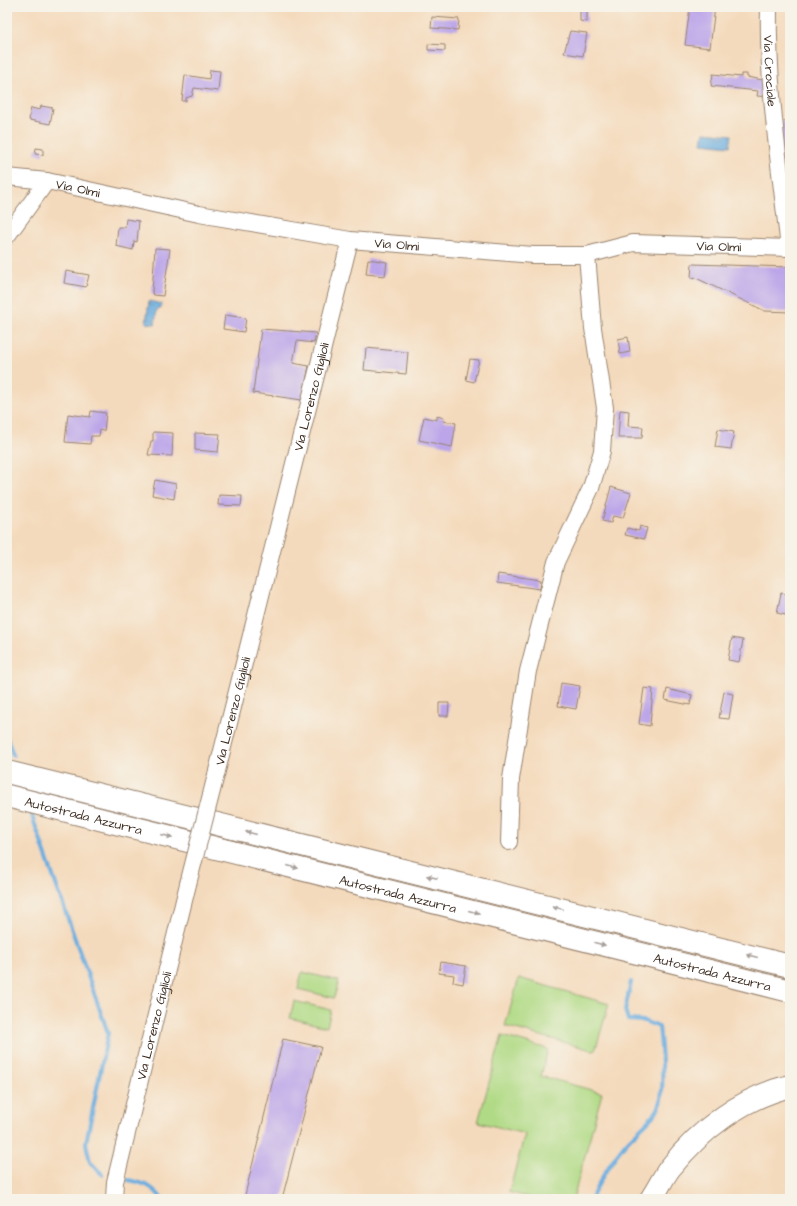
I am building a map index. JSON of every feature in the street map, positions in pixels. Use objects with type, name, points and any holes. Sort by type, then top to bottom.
[{"type":"highway","name":"Autostrada Azzurra","points":[[7,772],[790,966]]},
{"type":"highway","name":"Autostrada Azzurra","points":[[7,796],[790,991]]},
{"type":"highway","points":[[652,1197],[669,1169],[684,1152],[716,1122],[753,1099],[790,1086]]},
{"type":"street","name":"Via Crociale","points":[[769,7],[768,33],[774,120],[786,183],[790,248]]},
{"type":"street","name":"Via Olmi","points":[[7,177],[47,181],[199,214],[350,240],[533,255],[587,255],[633,243],[790,248]]},
{"type":"street","points":[[7,236],[47,181]]},
{"type":"street","name":"Via Lorenzo Giglioli","points":[[114,1199],[115,1182],[188,884],[350,240]]},
{"type":"street","points":[[509,842],[511,779],[528,671],[556,562],[591,488],[602,451],[605,408],[593,328],[587,255]]},
{"type":"street","name":"Via Lorenzo Giglioli","points":[[106,1199],[115,1182]]},
{"type":"green space","points":[[302,972],[339,981],[334,998],[298,989]]},
{"type":"green space","points":[[519,978],[609,1004],[595,1051],[505,1026]]},
{"type":"green space","points":[[294,1001],[331,1010],[327,1027],[290,1018]]},
{"type":"green space","points":[[502,1036],[548,1049],[541,1076],[602,1093],[573,1199],[534,1199],[509,1192],[525,1134],[478,1122]]},
{"type":"water","points":[[704,132],[732,135],[730,146],[702,143]]},
{"type":"water","points":[[149,301],[162,304],[161,308],[157,309],[155,324],[146,323]]},
{"type":"building","points":[[690,7],[715,7],[710,48],[685,45]]},
{"type":"building","points":[[580,9],[587,9],[587,22],[580,21]]},
{"type":"building","points":[[432,17],[459,19],[458,30],[431,28]]},
{"type":"building","points":[[570,31],[587,33],[583,56],[564,53]]},
{"type":"building","points":[[428,44],[445,45],[445,51],[428,50]]},
{"type":"building","points":[[210,70],[220,71],[218,91],[194,88],[192,96],[186,98],[186,101],[182,101],[185,75],[209,79]]},
{"type":"building","points":[[713,74],[741,77],[741,74],[747,74],[747,77],[768,81],[769,97],[757,96],[758,91],[711,86]]},
{"type":"building","points":[[41,106],[53,108],[50,124],[29,120],[31,108],[40,110]]},
{"type":"building","points":[[780,121],[786,121],[790,156],[781,157]]},
{"type":"building","points":[[36,148],[43,149],[43,155],[35,154]]},
{"type":"building","points":[[126,219],[139,221],[137,242],[134,241],[133,250],[116,246],[118,227],[125,227]]},
{"type":"building","points":[[155,248],[170,249],[163,296],[154,295],[152,293]]},
{"type":"building","points":[[368,259],[387,262],[385,276],[366,274]]},
{"type":"building","points":[[692,264],[790,267],[790,312],[765,311],[694,277],[694,279],[691,277]]},
{"type":"building","points":[[66,271],[89,275],[86,287],[64,283]]},
{"type":"building","points":[[225,315],[246,318],[244,332],[223,329]]},
{"type":"building","points":[[261,329],[316,333],[314,343],[297,341],[293,363],[309,366],[302,400],[253,393]]},
{"type":"building","points":[[628,337],[630,352],[620,354],[618,339]]},
{"type":"building","points":[[366,348],[408,352],[406,374],[364,370]]},
{"type":"building","points":[[470,359],[479,360],[474,382],[466,380]]},
{"type":"building","points":[[620,410],[629,411],[628,426],[643,427],[642,438],[618,438]]},
{"type":"building","points":[[91,411],[106,413],[104,431],[100,430],[99,436],[91,436],[90,444],[65,442],[68,414],[90,417]]},
{"type":"building","points":[[437,416],[444,418],[443,421],[456,423],[452,447],[419,440],[424,417],[437,420]]},
{"type":"building","points":[[718,429],[734,432],[731,449],[715,447]]},
{"type":"building","points":[[153,432],[173,433],[172,456],[148,455],[151,441],[153,441]]},
{"type":"building","points":[[195,433],[220,434],[218,452],[195,450]]},
{"type":"building","points":[[155,480],[176,484],[174,499],[152,495]]},
{"type":"building","points":[[611,487],[631,493],[623,518],[613,516],[611,523],[602,521]]},
{"type":"building","points":[[219,495],[242,496],[241,506],[218,505]]},
{"type":"building","points":[[640,526],[647,528],[644,539],[625,535],[627,528],[639,531]]},
{"type":"building","points":[[498,574],[541,580],[540,589],[497,583]]},
{"type":"building","points":[[781,593],[790,595],[790,616],[777,613]]},
{"type":"building","points":[[732,638],[743,640],[739,662],[728,660]]},
{"type":"building","points":[[561,683],[580,686],[576,709],[558,706]]},
{"type":"building","points":[[644,688],[653,689],[650,726],[639,724]]},
{"type":"building","points":[[667,689],[692,695],[690,705],[665,700]]},
{"type":"building","points":[[724,692],[733,694],[729,719],[719,718]]},
{"type":"building","points":[[439,703],[449,703],[448,716],[439,716]]},
{"type":"building","points":[[441,962],[466,966],[463,984],[453,982],[454,975],[439,973]]},
{"type":"building","points":[[283,1039],[321,1047],[282,1199],[244,1199]]},
{"type":"waterway","points":[[7,738],[13,755]]},
{"type":"waterway","points":[[32,816],[108,1033],[86,1143],[90,1162],[102,1174]]},
{"type":"waterway","points":[[591,1199],[602,1178],[624,1145],[658,1109],[662,1093],[659,1027],[644,1021],[628,1020],[625,1010],[631,982]]},
{"type":"waterway","points":[[128,1180],[139,1182],[152,1188],[162,1199]]}]
